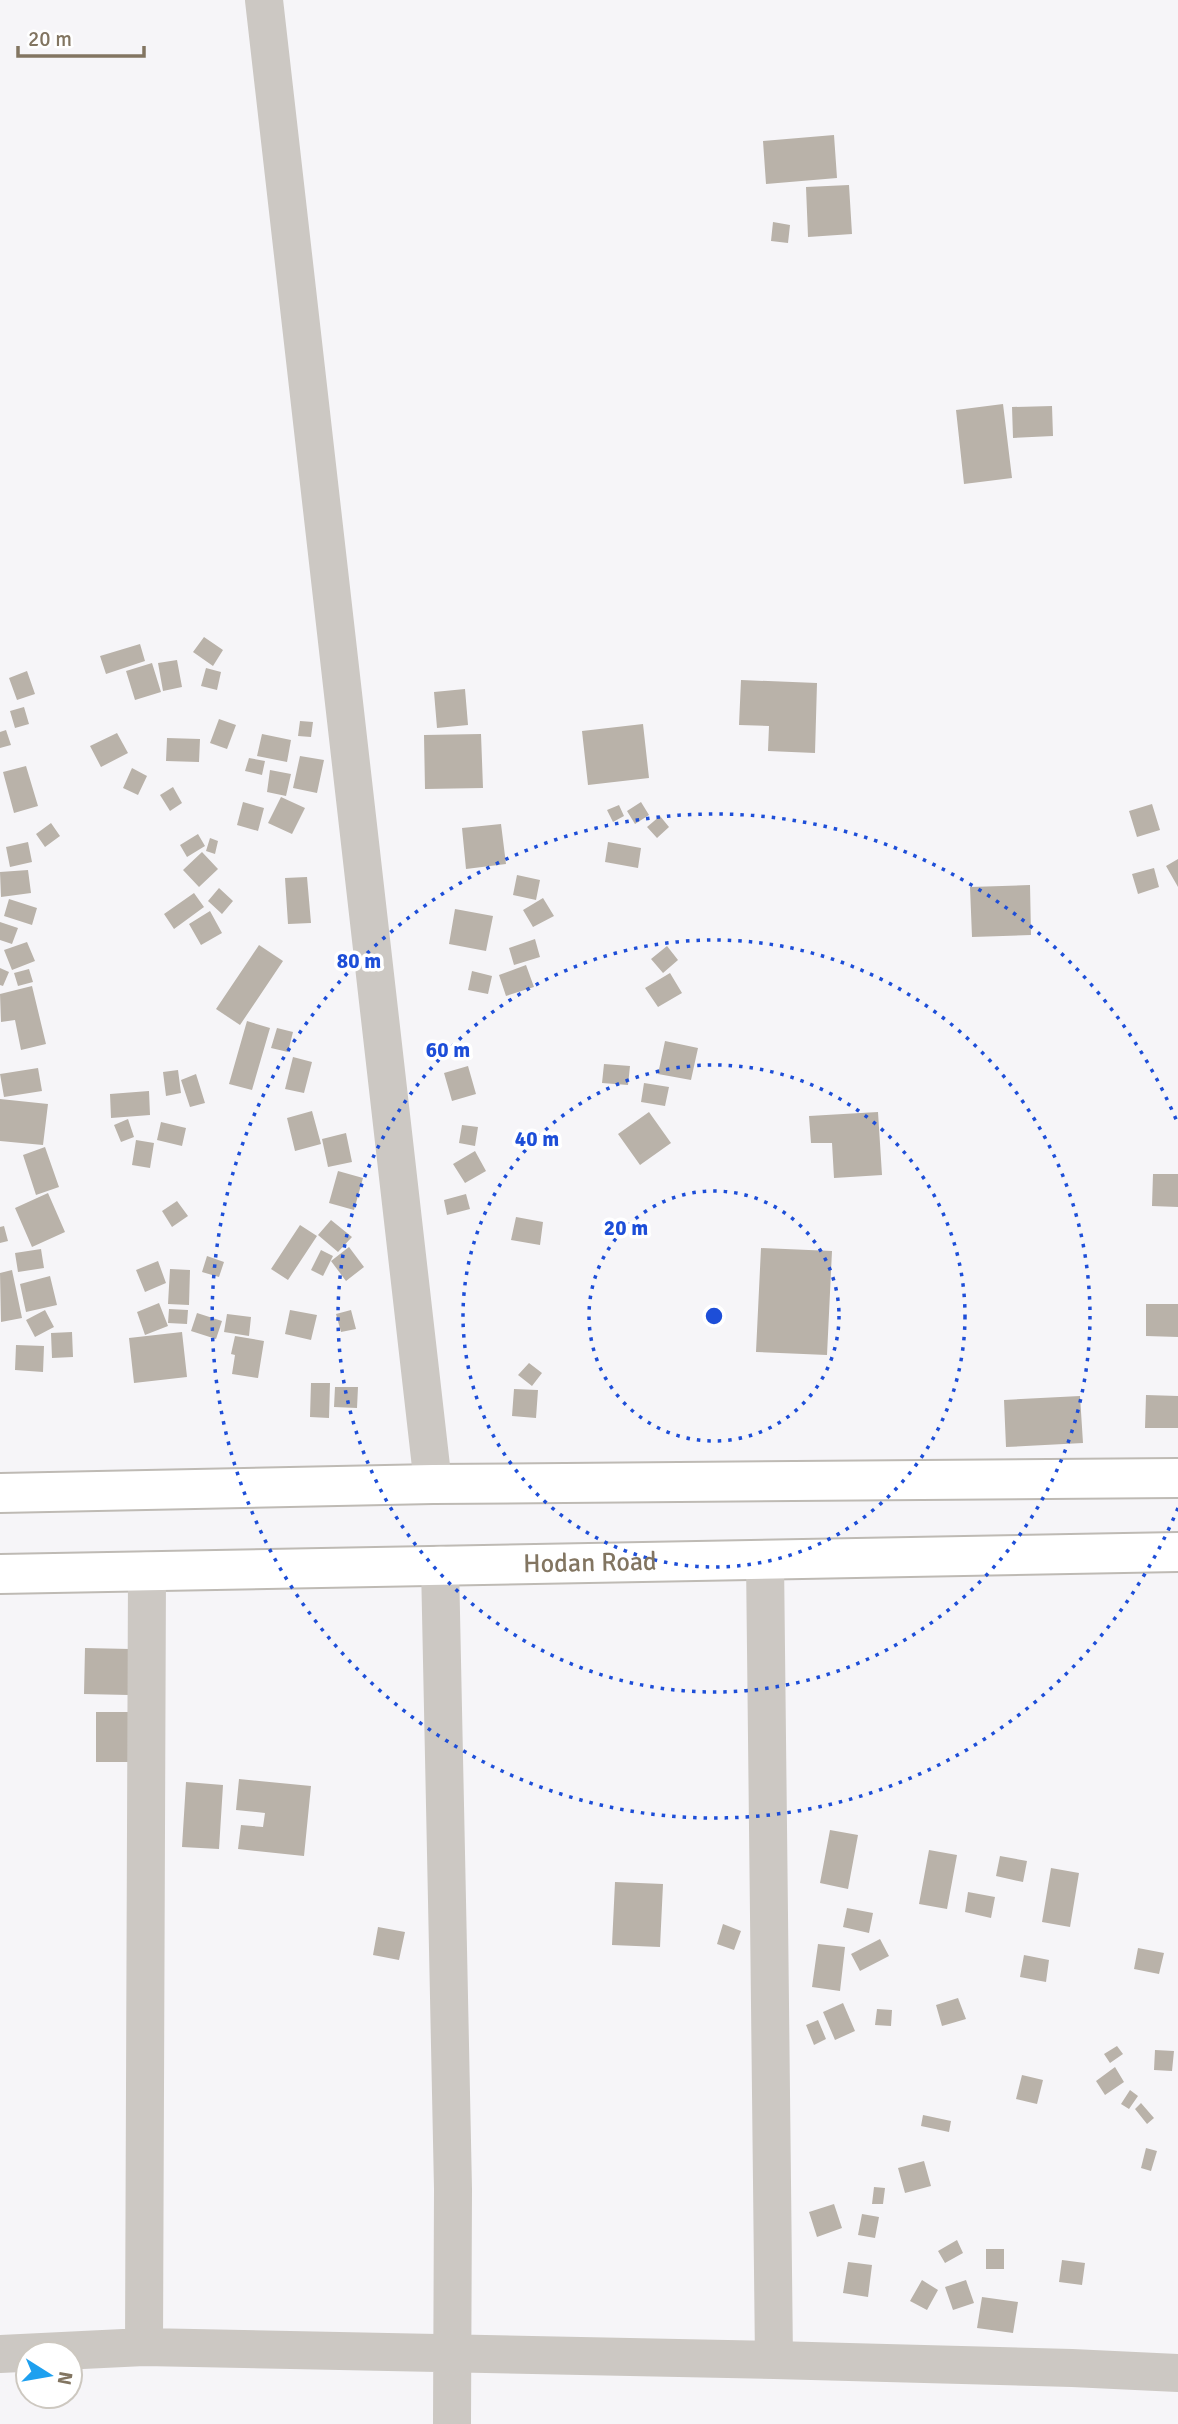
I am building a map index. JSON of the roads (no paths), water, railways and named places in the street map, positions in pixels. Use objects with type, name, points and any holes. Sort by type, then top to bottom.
[{"type":"main road","points":[[0,1493],[433,1484],[1178,1478]]},
{"type":"main road","name":"Hodan Road","points":[[0,1574],[1178,1552]]},
{"type":"street","points":[[264,0],[433,1484]]},
{"type":"street","points":[[765,1560],[774,2360]]},
{"type":"street","points":[[440,1566],[453,2175],[452,2424]]},
{"type":"street","points":[[144,2347],[147,1571]]},
{"type":"street","points":[[0,2354],[144,2347],[774,2360],[1178,2373]]}]
